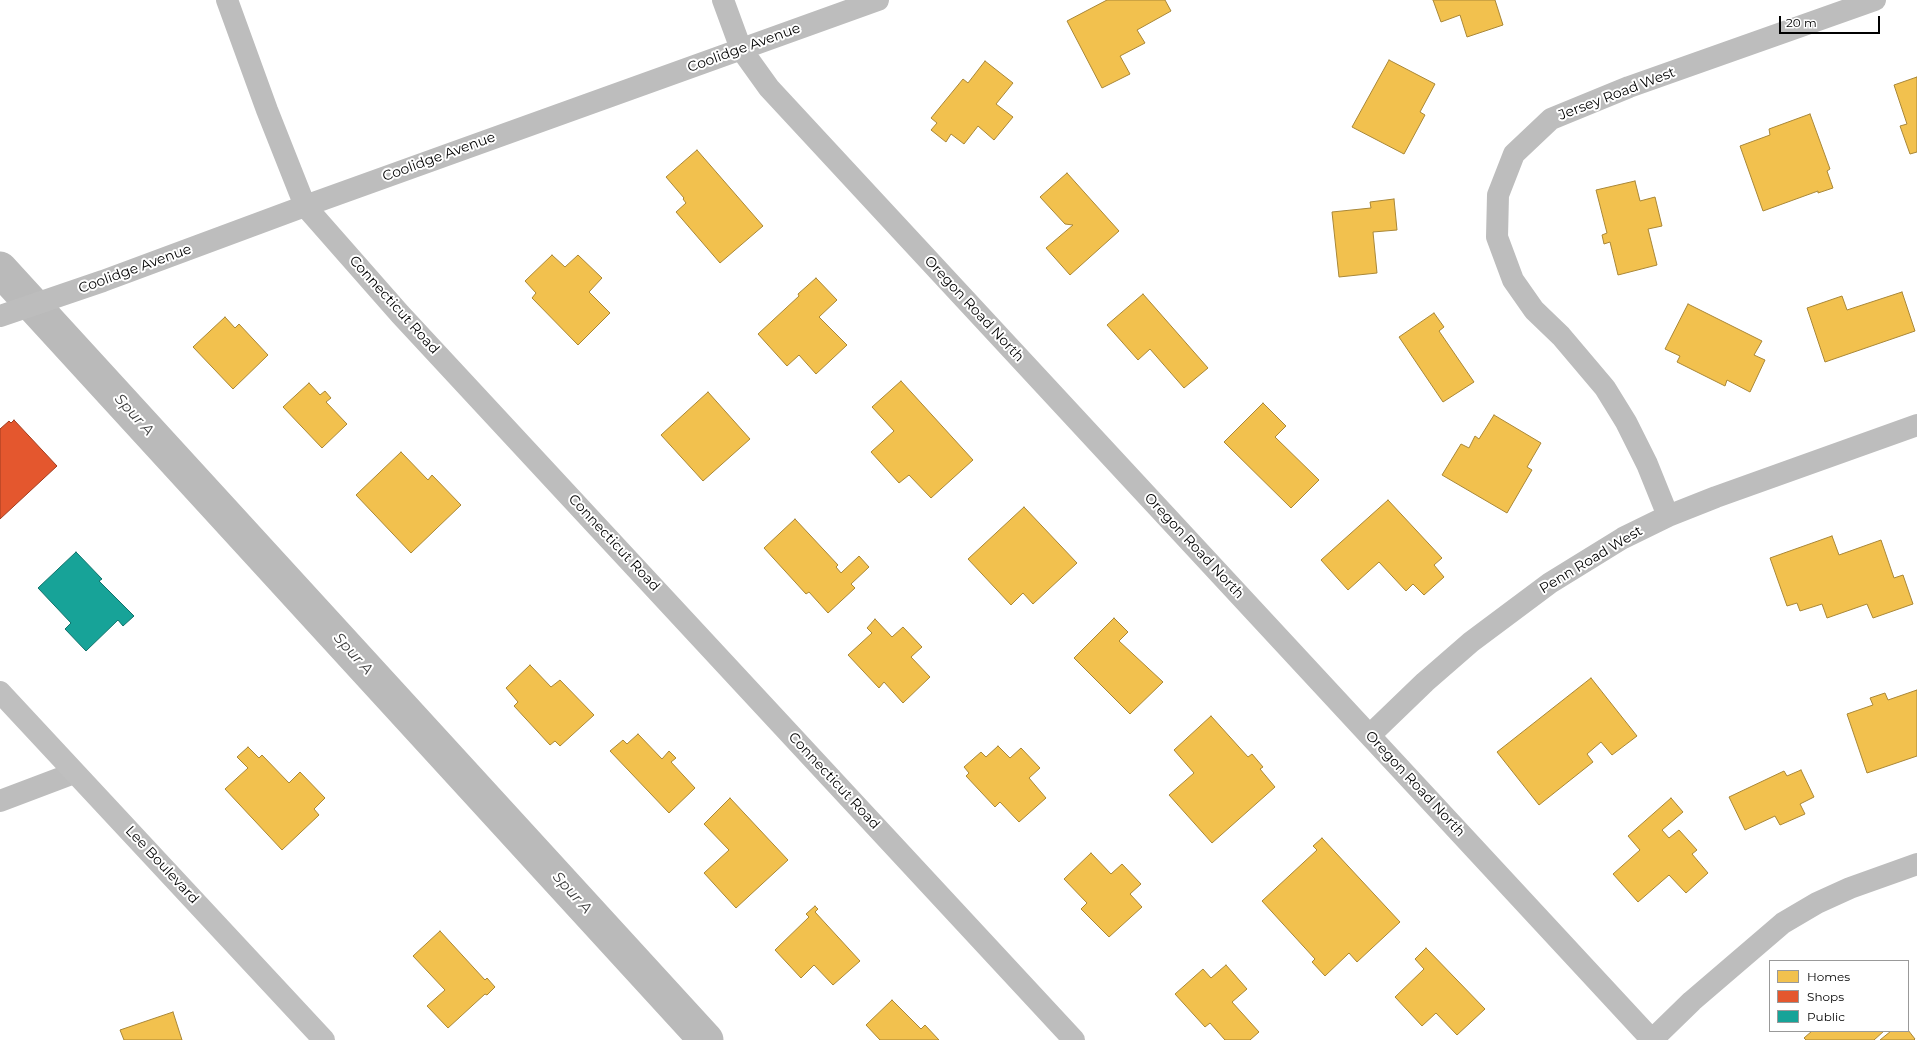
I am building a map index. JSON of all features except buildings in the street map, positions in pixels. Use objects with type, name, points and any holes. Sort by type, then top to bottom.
[{"type":"main road","name":"Lee Boulevard","points":[[0,692],[74,773],[177,880],[324,1040]]},
{"type":"street","name":"Connecticut Road","points":[[227,0],[267,110],[305,206],[400,314],[1074,1040]]},
{"type":"street","name":"Oregon Road North","points":[[723,0],[741,49],[768,88],[1652,1040]]},
{"type":"street","name":"Coolidge Avenue","points":[[0,316],[103,281],[305,206],[878,0]]},
{"type":"street","name":"Jersey Road West","points":[[1668,516],[1626,422],[1605,388],[1561,336],[1534,310],[1513,280],[1497,237],[1498,195],[1514,154],[1551,119],[1629,87],[1875,0]]},
{"type":"street","name":"Penn Road West","points":[[1370,735],[1425,682],[1471,642],[1550,583],[1623,538],[1668,516],[1716,497],[1917,425]]},
{"type":"street","points":[[0,801],[74,773]]},
{"type":"street","points":[[1652,1040],[1692,1001],[1783,923],[1817,903],[1850,888],[1917,864]]},
{"type":"waterway","name":"Spur A","points":[[0,269],[706,1040]]}]
